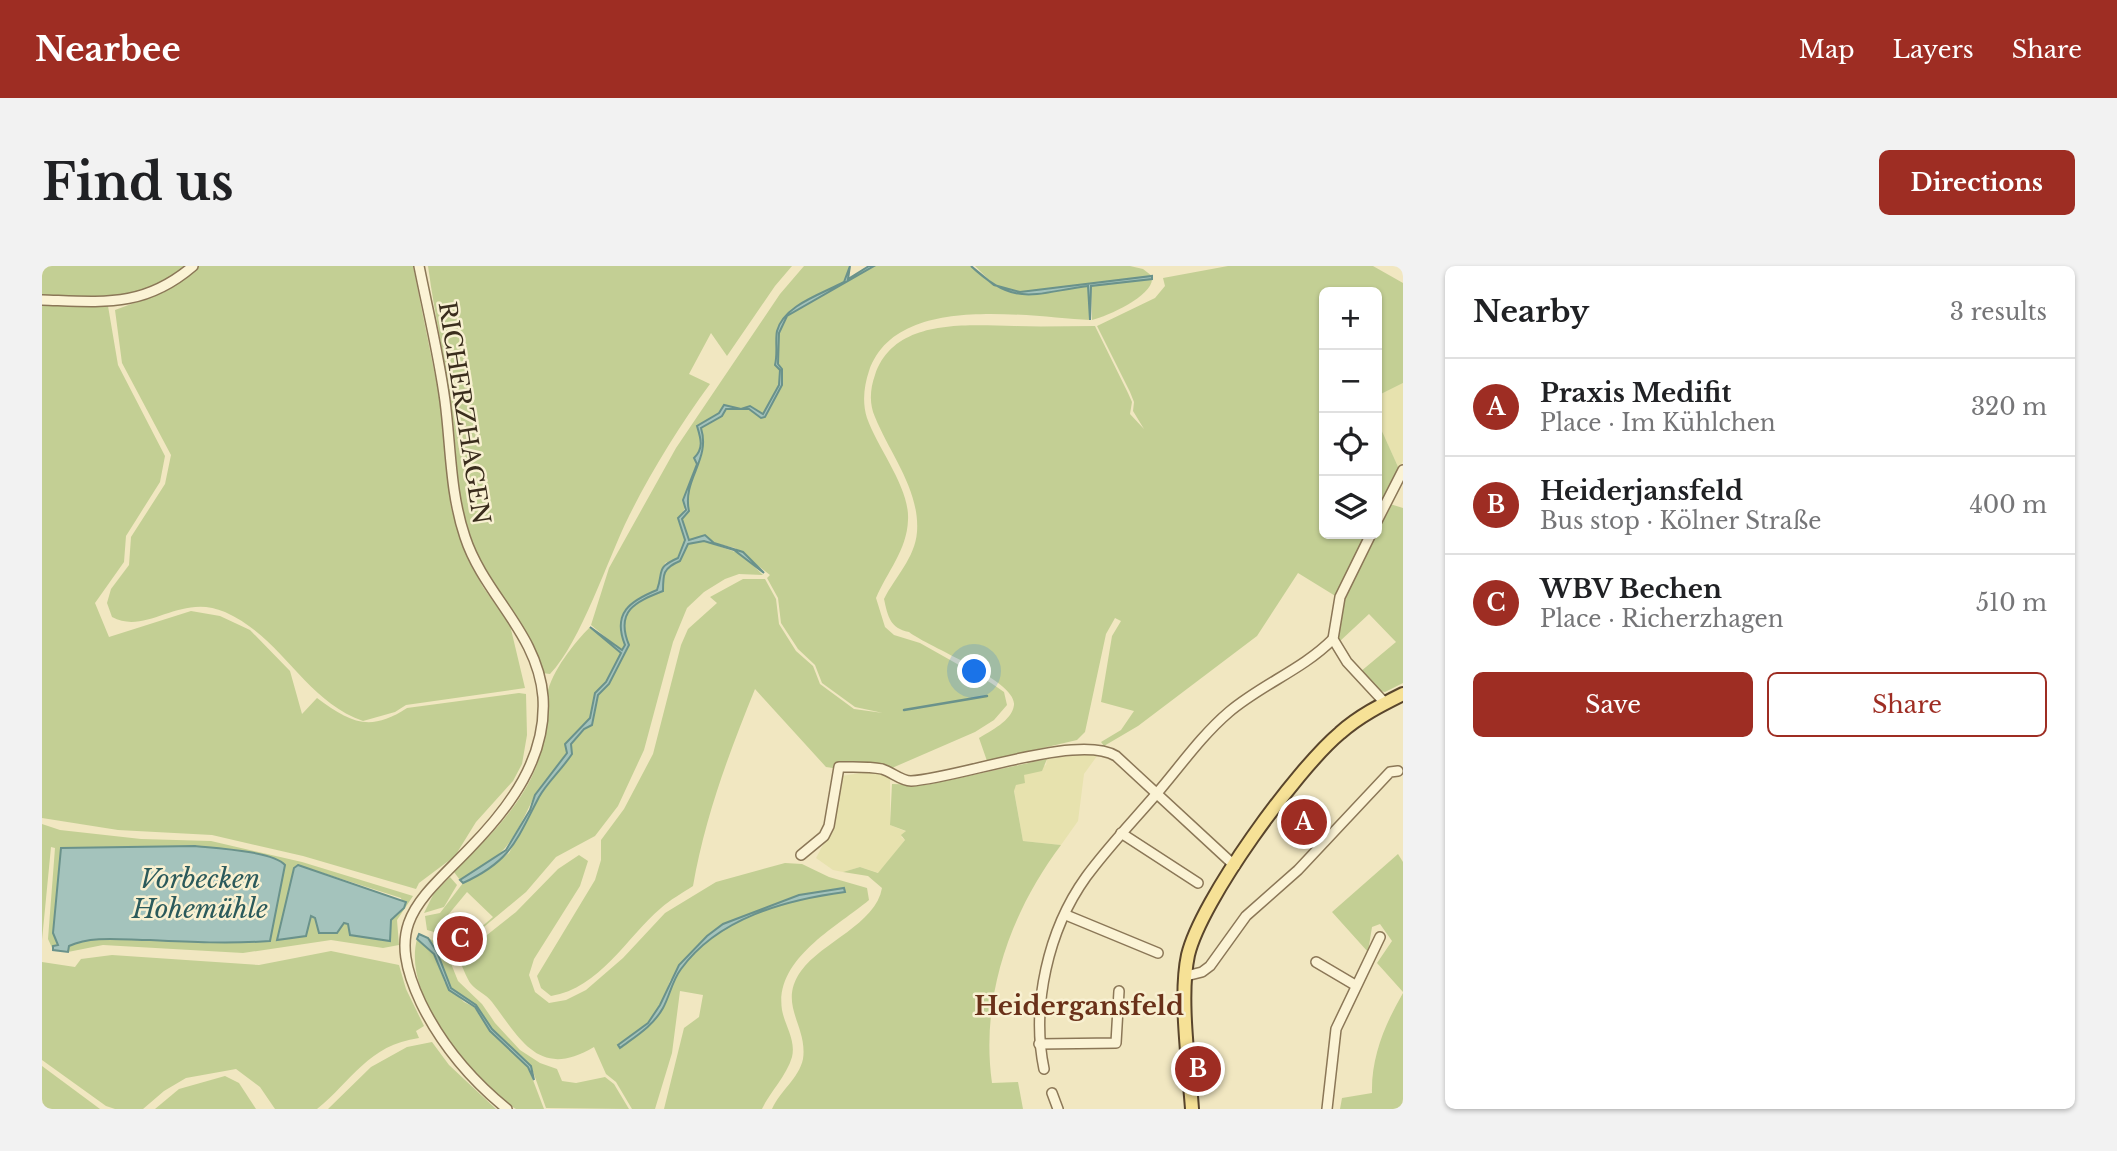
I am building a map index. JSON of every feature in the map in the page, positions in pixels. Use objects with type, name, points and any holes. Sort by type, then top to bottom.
[{"type":"main road","points":[[1192,1109],[1186,976],[1196,931],[1236,866],[1306,767],[1340,733],[1403,694]]},
{"type":"street","points":[[42,300],[127,300],[162,289],[193,266]]},
{"type":"street","name":"RICHERZHAGEN","points":[[419,266],[443,386],[460,521],[481,574],[531,649],[539,672],[543,708],[539,743],[523,781],[484,834],[422,896],[408,926],[406,952],[410,977],[441,1039],[473,1079],[507,1109]]},
{"type":"street","points":[[1382,511],[1403,470]]},
{"type":"street","points":[[1044,1069],[1039,1044],[1041,995],[1052,948],[1085,879],[1121,833],[1226,715],[1262,688],[1298,670],[1333,639],[1340,597],[1369,539]]},
{"type":"street","points":[[1333,639],[1348,662],[1385,703]]},
{"type":"street","points":[[801,855],[818,843],[829,826],[839,767],[879,768],[906,781],[941,778],[1063,751],[1099,749],[1116,756],[1236,866]]},
{"type":"street","points":[[1186,976],[1202,972],[1210,965],[1246,916],[1307,860],[1390,772],[1398,771]]},
{"type":"street","points":[[1121,833],[1198,883]]},
{"type":"street","points":[[1066,915],[1158,953]]},
{"type":"street","points":[[1327,1109],[1331,1095],[1332,1047],[1336,1029],[1380,937]]},
{"type":"street","points":[[1316,962],[1355,985]]},
{"type":"street","points":[[1039,1044],[1116,1043],[1118,991]]},
{"type":"street","points":[[1052,1093],[1058,1109]]},
{"type":"shaded area","points":[[1403,383],[1403,461],[1399,469],[1382,431],[1382,394]]},
{"type":"shaded area","points":[[1086,754],[1097,756],[1084,774],[1078,821],[1061,845],[1023,841],[1014,790],[1016,785],[1024,775],[1046,765],[1047,759]]},
{"type":"shaded area","points":[[873,771],[890,776],[890,825],[907,832],[901,837],[905,840],[879,873],[860,867],[843,872],[833,870],[816,858],[833,826],[842,776]]},
{"type":"green space","points":[[42,266],[187,266],[153,287],[118,296],[82,298],[42,297]]},
{"type":"green space","points":[[199,266],[413,266],[440,400],[451,508],[468,558],[483,587],[510,625],[525,688],[406,705],[395,712],[363,721],[325,699],[263,637],[225,612],[209,607],[193,607],[138,621],[112,617],[107,603],[111,589],[129,565],[131,537],[165,484],[171,455],[122,363],[115,310],[164,292]]},
{"type":"green space","points":[[428,266],[792,266],[727,356],[711,333],[689,374],[710,384],[647,482],[629,516],[583,621],[550,674],[542,673],[527,636],[485,568],[468,531],[459,490],[453,420]]},
{"type":"green space","points":[[804,266],[850,266],[844,282],[795,307],[781,322],[776,335],[775,365],[780,370],[779,384],[763,414],[750,406],[741,409],[724,405],[719,413],[697,426],[700,447],[694,458],[697,464],[679,518],[685,540],[678,558],[665,563],[657,590],[631,603],[622,616],[621,634],[625,645],[622,651],[591,625],[609,568],[676,448],[780,294]]},
{"type":"green space","points":[[874,266],[971,266],[1000,288],[1013,293],[1039,294],[1089,286],[1090,320],[1000,314],[966,315],[934,319],[906,329],[884,346],[869,371],[866,382],[865,412],[899,482],[908,520],[904,541],[876,598],[885,627],[894,635],[920,643],[991,683],[1004,692],[1007,705],[994,720],[975,732],[892,768],[865,762],[834,764],[833,768],[826,767],[755,689],[719,786],[704,835],[693,886],[661,908],[598,973],[568,991],[551,996],[541,988],[537,976],[595,880],[601,860],[601,840],[624,809],[653,754],[681,645],[688,629],[717,603],[710,597],[743,579],[765,579],[776,599],[779,624],[796,651],[813,666],[820,684],[854,709],[883,713],[855,707],[822,683],[815,665],[798,649],[781,623],[778,598],[767,578],[770,575],[735,548],[714,543],[705,535],[689,541],[682,519],[689,511],[690,489],[702,450],[701,428],[722,416],[726,409],[749,409],[761,418],[773,402],[780,383],[782,369],[778,364],[779,334],[787,316]]},
{"type":"green space","points":[[975,266],[1130,266],[1143,269],[1152,276],[1020,292],[994,285]]},
{"type":"green space","points":[[1228,266],[1373,266],[1403,283],[1403,383],[1382,394],[1382,287],[1319,287],[1319,539],[1365,539],[1337,597],[1298,573],[1257,636],[1138,726],[1104,746],[1101,742],[1121,730],[1134,711],[1101,702],[1112,636],[1121,621],[1115,618],[1106,634],[1085,732],[1077,740],[987,761],[979,738],[1009,716],[1014,705],[1011,696],[987,675],[898,628],[887,611],[884,599],[913,550],[917,517],[909,487],[873,412],[871,396],[875,375],[884,356],[898,343],[915,334],[934,329],[975,325],[1095,326],[1132,402],[1130,414],[1144,429],[1133,411],[1134,402],[1130,392],[1097,326],[1155,298],[1165,286],[1163,278]]},
{"type":"green space","points":[[1152,279],[1145,292],[1137,298],[1118,310],[1092,320],[1091,286]]},
{"type":"green space","points":[[42,303],[108,306],[118,365],[165,456],[160,482],[126,536],[124,562],[95,603],[109,637],[191,611],[220,616],[250,630],[290,671],[302,714],[317,698],[350,718],[371,722],[394,716],[407,708],[526,694],[527,735],[522,764],[513,781],[476,822],[455,856],[419,883],[416,889],[303,856],[212,835],[118,830],[42,818]]},
{"type":"green space","points":[[1382,431],[1399,469],[1382,504]]},
{"type":"green space","points":[[1390,504],[1403,508],[1403,683],[1385,692],[1376,690],[1360,672],[1396,642],[1369,614],[1339,642],[1337,639],[1344,595],[1372,539],[1382,539],[1382,520]]},
{"type":"green space","points":[[704,541],[741,554],[763,575],[739,574],[725,579],[704,592],[687,608],[673,642],[644,750],[618,806],[595,836],[556,857],[526,892],[461,946],[458,947],[493,917],[467,892],[434,932],[427,930],[425,916],[440,913],[463,883],[480,875],[509,853],[539,797],[572,754],[571,744],[584,729],[592,725],[598,695],[609,683],[629,645],[624,624],[630,609],[663,591],[665,572],[680,561],[688,544]]},
{"type":"green space","points":[[590,627],[621,653],[606,682],[595,693],[590,718],[565,744],[567,753],[537,791],[506,846],[488,864],[460,880],[454,872],[500,824],[529,782],[541,749],[550,685],[564,658]]},
{"type":"green space","points":[[1047,759],[1042,771],[1024,775],[1025,783],[1016,785],[1014,791],[1023,841],[1061,845],[1027,899],[1014,928],[995,988],[991,1020],[989,1051],[992,1083],[1018,1082],[1023,1109],[772,1109],[798,1072],[803,1059],[801,1036],[792,1005],[794,983],[810,961],[870,912],[878,901],[882,888],[868,876],[843,872],[860,867],[878,873],[905,840],[901,835],[906,831],[890,825],[892,784],[926,785]]},
{"type":"green space","points":[[42,824],[60,830],[141,839],[211,841],[302,862],[413,896],[397,920],[399,945],[383,948],[331,940],[243,953],[103,945],[68,952],[68,946],[98,939],[224,943],[269,941],[281,861],[195,846],[61,848],[53,933],[58,945],[53,950],[48,939],[55,848],[51,847],[42,940]],"holes":[[[298,865],[401,898],[404,908],[391,920],[390,940],[343,922],[339,927],[310,917]]]},
{"type":"green space","points":[[1398,854],[1403,862],[1403,992],[1377,963],[1392,941],[1380,924],[1372,927],[1368,952],[1332,912]]},
{"type":"green space","points":[[579,855],[588,861],[580,886],[534,959],[529,975],[535,992],[549,1003],[566,1000],[586,990],[623,958],[665,913],[716,882],[785,863],[802,864],[829,877],[867,888],[869,900],[810,946],[788,975],[782,992],[782,1010],[791,1039],[792,1057],[762,1109],[664,1109],[684,1028],[699,1017],[703,995],[680,991],[672,1053],[655,1109],[632,1109],[616,1082],[606,1074],[594,1047],[575,1056],[560,1059],[534,1052],[513,1030],[490,999],[471,984],[461,964],[468,950],[516,912],[558,869]],"holes":[[[844,892],[776,906],[754,914],[714,937],[696,951],[681,969],[663,1008],[654,1020],[620,1047],[619,1045],[648,1023],[661,1005],[670,981],[707,936],[723,924],[799,895]]]},
{"type":"green space","points":[[450,877],[457,885],[444,907],[424,913],[434,893]]},
{"type":"green space","points":[[428,938],[444,946],[458,981],[482,1004],[520,1050],[540,1063],[557,1069],[562,1081],[576,1083],[605,1077],[614,1084],[629,1109],[546,1108],[531,1066],[492,1029],[476,1005],[451,988]]},
{"type":"green space","points":[[417,939],[434,954],[445,983],[464,1002],[474,1007],[490,1031],[528,1067],[544,1109],[514,1108],[484,1082],[452,1046],[438,1025],[418,981],[415,959]]},
{"type":"green space","points":[[331,951],[399,965],[406,989],[424,1026],[416,1031],[419,1038],[386,1048],[374,1056],[317,1109],[275,1109],[260,1087],[236,1069],[186,1078],[164,1091],[143,1109],[115,1109],[106,1106],[42,1060],[42,962],[75,967],[81,959],[112,955],[259,965]]},
{"type":"green space","points":[[1403,993],[1403,1109],[1340,1109],[1342,1098],[1372,1093],[1380,1041]]},
{"type":"green space","points":[[432,1042],[449,1065],[496,1109],[328,1109],[371,1067],[407,1047]]},
{"type":"green space","points":[[42,1066],[100,1109],[42,1109]]},
{"type":"green space","points":[[225,1076],[239,1083],[256,1109],[155,1109],[179,1089]]},
{"type":"water","points":[[850,266],[848,279],[869,266],[874,266],[787,316],[779,333],[778,364],[782,369],[782,385],[765,417],[761,418],[749,409],[741,409],[750,406],[763,414],[779,385],[780,370],[775,365],[776,335],[787,314],[805,301],[844,282]]},
{"type":"water","points":[[1152,276],[1152,279],[1091,286],[1090,320],[1088,286],[1026,294],[1013,293],[997,286],[1020,292]]},
{"type":"water","points":[[724,405],[741,409],[726,409],[722,416],[701,428],[703,439],[700,460],[689,489],[689,511],[682,519],[689,540],[705,535],[714,543],[743,552],[764,573],[734,550],[704,541],[688,544],[680,561],[665,572],[663,591],[630,609],[624,624],[629,645],[609,684],[598,695],[592,725],[584,729],[571,744],[572,754],[542,792],[518,838],[502,858],[463,883],[460,880],[506,850],[530,810],[535,795],[567,753],[565,744],[590,718],[595,693],[606,682],[621,653],[590,627],[622,650],[625,645],[622,616],[632,604],[657,590],[663,568],[678,558],[685,540],[678,518],[686,510],[683,500],[697,464],[694,458],[700,447],[697,426],[719,413]]},
{"type":"water","name":"Vorbecken Hohemühle","points":[[195,846],[256,853],[269,856],[285,865],[270,941],[225,943],[98,939],[69,946],[68,952],[53,950],[53,946],[58,945],[53,933],[61,848]]},
{"type":"water","name":"Vorbecken Hohemühle","points":[[298,865],[406,902],[404,908],[391,920],[390,941],[350,935],[348,924],[344,923],[337,933],[319,933],[315,918],[311,916],[306,936],[277,940],[294,868]]},
{"type":"water","points":[[844,888],[845,892],[799,900],[754,914],[714,937],[696,951],[681,969],[663,1008],[654,1020],[620,1048],[618,1045],[648,1023],[679,965],[707,936],[723,924],[799,895]]},
{"type":"water","points":[[419,934],[428,938],[437,952],[451,988],[476,1005],[492,1029],[531,1066],[534,1080],[528,1067],[490,1031],[475,1007],[449,990],[434,954],[417,939]]},
{"type":"waterway","points":[[904,710],[987,696]]},
{"type":"place","name":"Praxis Medifit","points":[[1304,822]]},
{"type":"place","name":"WBV Bechen","points":[[460,939]]},
{"type":"place","name":"Heiderjansfeld","points":[[1198,1069]]},
{"type":"district","name":"Heidergansfeld","points":[[1079,1006]]}]
